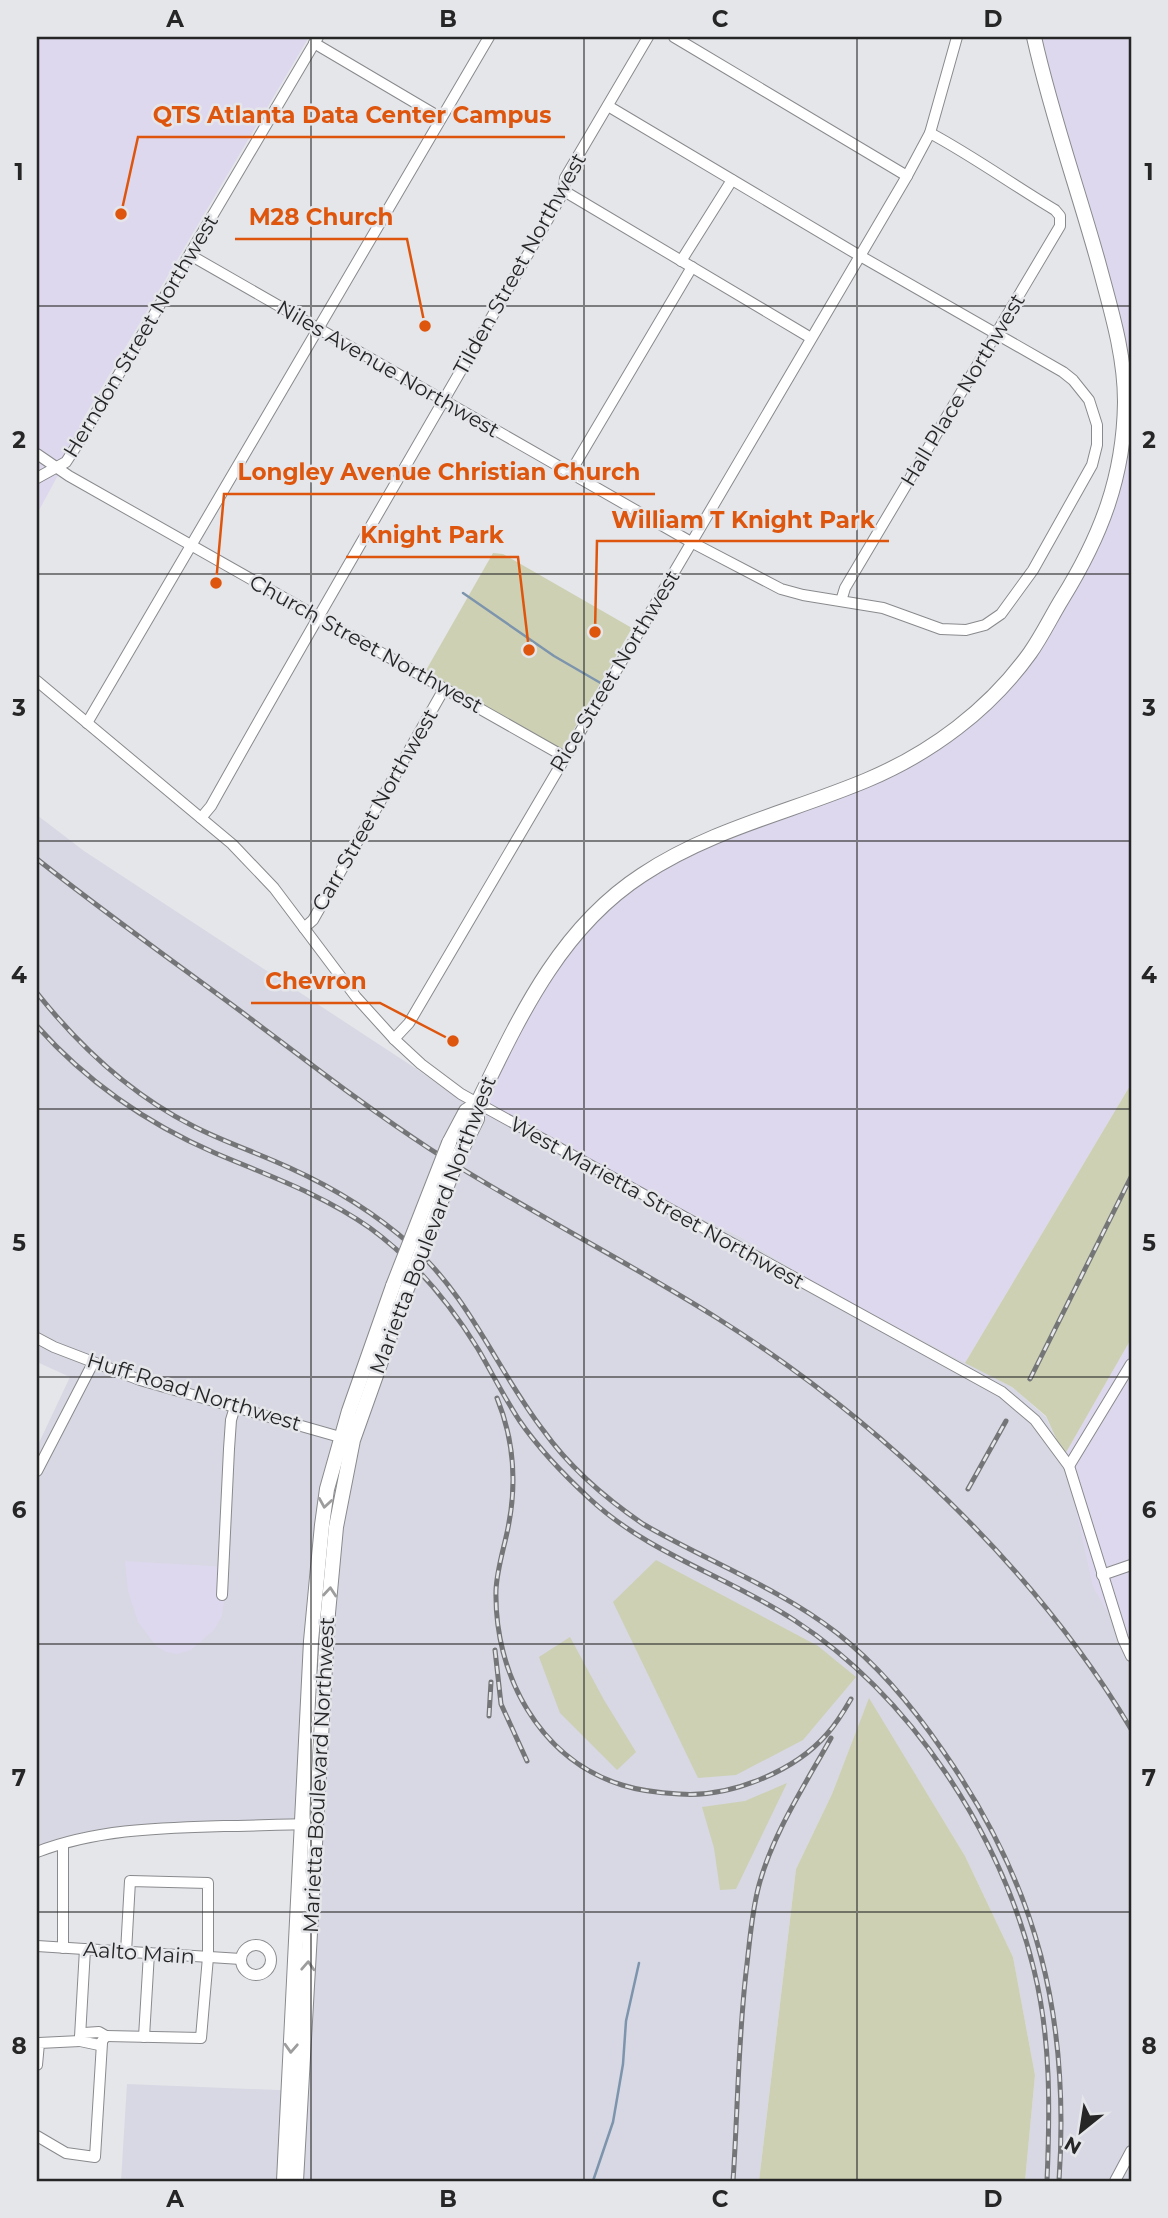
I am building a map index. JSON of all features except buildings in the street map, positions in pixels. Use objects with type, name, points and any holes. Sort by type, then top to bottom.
[{"type":"main road","name":"Marietta Boulevard Northwest","points":[[296,2181],[309,1824],[314,1589],[327,1489],[347,1439],[364,1366],[399,1289],[449,1143],[477,1119],[477,1104],[537,986],[571,938],[596,911],[640,875],[689,847],[866,781],[919,755],[950,734],[979,709],[1022,662],[1080,570],[1105,517],[1122,448],[1125,400],[1121,353],[1091,232],[1069,166],[1034,37]]},
{"type":"main road","points":[[284,2181],[296,1959],[309,1824]]},
{"type":"street","points":[[87,723],[489,37]]},
{"type":"street","name":"Tilden Street Northwest","points":[[201,818],[211,806],[317,617],[444,401],[564,191],[565,178],[648,37]]},
{"type":"street","points":[[674,37],[907,176]]},
{"type":"street","name":"Rice Street Northwest","points":[[394,1039],[409,1023],[907,176],[930,133],[957,37]]},
{"type":"street","points":[[316,40],[441,118]]},
{"type":"street","name":"Herndon Street Northwest","points":[[37,478],[66,462],[77,445],[316,40]]},
{"type":"street","name":"Niles Avenue Northwest","points":[[190,255],[691,542],[781,589],[883,608],[942,629],[965,631],[985,625],[1001,614],[1034,570],[1092,465],[1097,446],[1097,425],[1089,400],[1073,380],[608,106]]},
{"type":"street","name":"Hall Place Northwest","points":[[841,601],[845,589],[1060,226],[1060,216],[1055,210],[957,147],[930,133]]},
{"type":"street","points":[[681,261],[732,180]]},
{"type":"street","points":[[564,191],[811,338]]},
{"type":"street","points":[[570,473],[692,267]]},
{"type":"street","name":"Church Street Northwest","points":[[37,454],[66,475],[565,757]]},
{"type":"street","name":"West Marietta Street Northwest","points":[[37,681],[255,866],[356,997],[421,1064],[477,1104],[1002,1392],[1035,1420],[1069,1466],[1102,1575],[1131,1656]]},
{"type":"street","name":"Carr Street Northwest","points":[[304,929],[313,920],[444,689]]},
{"type":"street","name":"Huff Road Northwest","points":[[37,1338],[140,1380],[347,1439]]},
{"type":"street","points":[[37,1471],[93,1363]]},
{"type":"street","points":[[1069,1466],[1131,1364]]},
{"type":"street","points":[[222,1595],[229,1448],[235,1407]]},
{"type":"street","points":[[1102,1575],[1131,1565]]},
{"type":"street","points":[[37,1852],[126,1831],[309,1824]]},
{"type":"street","points":[[63,1948],[64,1844]]},
{"type":"street","points":[[37,2065],[39,2043],[80,2039],[94,2045],[104,2040],[144,2037],[201,2038],[208,1957],[208,1883],[130,1881],[126,1952]]},
{"type":"street","name":"Aalto Main","points":[[254,1945],[261,1945],[268,1950],[271,1965],[267,1972],[250,1974],[242,1966],[241,1959],[243,1952],[254,1945]]},
{"type":"street","name":"Aalto Main","points":[[37,1946],[241,1959]]},
{"type":"street","points":[[80,2039],[85,1949]]},
{"type":"street","points":[[144,2037],[149,1953]]},
{"type":"street","name":"Aalto Main","points":[[271,1957],[296,1959]]},
{"type":"street","points":[[37,2136],[66,2153],[95,2157],[104,2040]]},
{"type":"street","points":[[1115,2181],[1131,2151]]},
{"type":"shaded area","points":[[37,37],[309,37],[83,419],[69,455],[37,514]]},
{"type":"shaded area","points":[[1033,37],[1130,37],[1131,44],[1131,1084],[965,1363],[814,1283],[741,1237],[473,1109],[570,932],[672,858],[949,737],[1060,617],[1107,512],[1130,374]]},
{"type":"shaded area","points":[[37,815],[84,851],[415,1068],[473,1109],[741,1237],[814,1283],[1012,1387],[1046,1417],[1064,1456],[1131,1654],[1131,2181],[1025,2181],[1035,2075],[1013,1957],[965,1856],[869,1699],[832,1794],[796,1869],[759,2181],[121,2181],[127,2084],[301,2091],[317,1829],[103,1836],[37,1856],[37,1447],[70,1377],[37,1362]]},
{"type":"shaded area","points":[[1131,1339],[1131,1654],[1093,1587],[1064,1456]]},
{"type":"shaded area","points":[[125,1561],[228,1567],[222,1616],[214,1630],[191,1650],[177,1654],[156,1646],[138,1622],[128,1591]]},
{"type":"green space","points":[[493,553],[503,554],[632,628],[562,750],[425,672]]},
{"type":"green space","points":[[1131,1084],[1131,1339],[1064,1456],[1046,1416],[1012,1387],[965,1363]]},
{"type":"green space","points":[[656,1560],[818,1646],[856,1677],[803,1740],[736,1775],[698,1778],[613,1602]]},
{"type":"green space","points":[[570,1637],[636,1752],[617,1770],[560,1713],[539,1657]]},
{"type":"green space","points":[[869,1698],[965,1856],[1013,1957],[1035,2075],[1025,2181],[759,2181],[796,1869],[832,1794]]},
{"type":"green space","points":[[787,1783],[736,1889],[720,1890],[714,1848],[702,1807],[745,1801]]},
{"type":"waterway","points":[[463,593],[554,656],[604,685]]},
{"type":"waterway","points":[[593,2181],[613,2122],[623,2064],[626,2021],[639,1963]]},
{"type":"railway","points":[[37,859],[337,1084],[430,1149],[717,1318],[777,1358],[835,1402],[893,1449],[948,1500],[1000,1554],[1048,1610],[1092,1669],[1131,1729]]},
{"type":"railway","points":[[37,993],[89,1050],[148,1099],[205,1132],[322,1184],[354,1202],[397,1233],[450,1287],[526,1407],[565,1457],[589,1482],[643,1524],[767,1588],[815,1617],[867,1659],[907,1703],[932,1735],[976,1802],[1003,1852],[1041,1956],[1052,2009],[1059,2064],[1059,2181]]},
{"type":"railway","points":[[37,1026],[97,1083],[142,1115],[215,1153],[295,1186],[370,1228],[402,1254],[443,1299],[478,1349],[527,1431],[590,1499],[637,1535],[794,1620],[837,1651],[913,1728],[946,1772],[974,1820],[999,1869],[1019,1919],[1034,1970],[1044,2022],[1049,2101],[1047,2181]]},
{"type":"railway","points":[[1030,1379],[1131,1177]]},
{"type":"railway","points":[[497,1398],[507,1430],[513,1479],[511,1512],[496,1590],[497,1621],[503,1652],[513,1682],[527,1709],[545,1734],[567,1755],[593,1773],[636,1789],[679,1794],[719,1792],[759,1780],[797,1760],[827,1734],[851,1699]]},
{"type":"railway","points":[[968,1489],[1006,1421]]},
{"type":"railway","points":[[495,1650],[501,1704],[527,1761]]},
{"type":"railway","points":[[489,1716],[491,1682]]},
{"type":"railway","points":[[733,2181],[742,2018],[750,1934],[757,1895],[772,1847],[831,1738]]},
{"type":"place","name":"QTS Atlanta Data Center Campus","points":[[121,214]]},
{"type":"place","name":"M28 Church","points":[[425,326]]},
{"type":"place","name":"Longley Avenue Christian Church","points":[[216,583]]},
{"type":"place","name":"William T Knight Park","points":[[595,632]]},
{"type":"place","name":"Knight Park","points":[[529,650]]},
{"type":"place","name":"Chevron","points":[[453,1041]]}]
